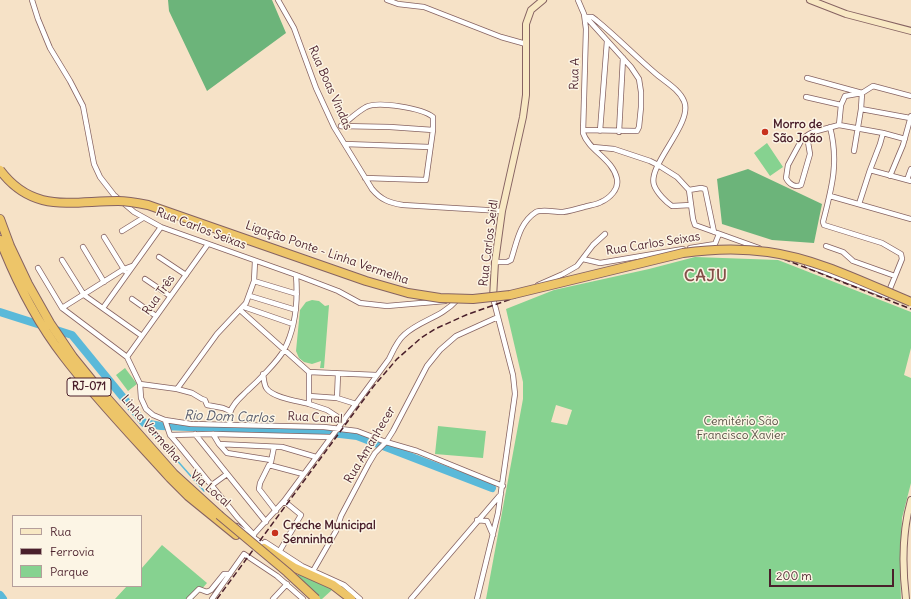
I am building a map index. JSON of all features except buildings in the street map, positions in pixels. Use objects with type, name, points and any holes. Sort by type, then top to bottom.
[{"type":"highway","name":"Ligação Ponte - Linha Vermelha","points":[[0,170],[17,188],[26,194],[39,199],[67,203],[119,201],[148,205],[366,281],[428,297],[461,300],[498,297],[683,254],[709,250],[739,249],[768,252],[806,260],[911,302]]},
{"type":"highway","name":"Linha Vermelha","points":[[0,219],[25,286],[62,343],[85,372],[174,474],[316,599]]},
{"type":"highway","name":"Linha Vermelha","points":[[0,240],[25,286],[44,327],[63,356],[170,478],[216,520],[282,572],[310,599]]},
{"type":"highway","points":[[219,515],[279,559],[333,585],[352,599]]},
{"type":"street","name":"Rua Carlos Seixas","points":[[32,0],[50,48],[70,80],[81,102],[94,164],[100,177],[114,195],[128,208],[161,227],[338,291],[360,303],[387,306],[470,298],[493,298],[526,289],[571,270],[605,234]]},
{"type":"street","name":"Rua Boas Vindas","points":[[278,0],[294,28],[316,88],[334,127],[365,178],[378,196],[393,203],[502,211]]},
{"type":"street","points":[[387,0],[398,4],[424,7],[501,37],[526,44]]},
{"type":"street","name":"Rua Carlos Seidl","points":[[477,599],[498,513],[515,394],[513,375],[493,298],[495,262],[502,211],[523,117],[526,95],[526,24],[531,10],[543,0]]},
{"type":"street","name":"Rua A","points":[[578,0],[585,16],[586,40],[583,130]]},
{"type":"street","points":[[810,0],[846,14],[911,32]]},
{"type":"street","points":[[495,262],[507,262],[511,260],[520,231],[535,212],[565,212],[601,203],[615,191],[617,185],[615,174],[611,167],[586,141],[583,130],[637,132],[639,127],[641,87],[636,72],[585,16]]},
{"type":"street","points":[[585,16],[592,17],[619,38],[655,73],[680,94],[684,100],[686,107],[684,118],[658,165],[654,184],[672,206],[691,205]]},
{"type":"street","points":[[600,131],[607,41]]},
{"type":"street","points":[[619,132],[623,58]]},
{"type":"street","points":[[807,78],[862,94]]},
{"type":"street","points":[[839,125],[841,105],[845,96],[862,94],[869,87],[875,86],[911,96]]},
{"type":"street","points":[[854,151],[862,94]]},
{"type":"street","points":[[806,97],[841,105]]},
{"type":"street","points":[[341,126],[366,107],[378,105],[419,110],[431,115],[433,118],[433,130],[427,176],[425,180],[365,178]]},
{"type":"street","points":[[861,109],[911,117],[905,139],[890,176]]},
{"type":"street","points":[[807,136],[810,154],[801,185],[795,186],[787,180],[787,168],[801,141],[807,136],[813,132],[839,125],[883,133],[905,139]]},
{"type":"street","points":[[334,127],[390,127],[433,130]]},
{"type":"street","points":[[796,261],[887,296],[902,259],[901,254],[882,243],[824,225],[823,222],[834,178],[835,155],[830,127]]},
{"type":"street","points":[[859,204],[883,133]]},
{"type":"street","points":[[345,144],[430,147]]},
{"type":"street","points":[[593,147],[614,149],[658,165],[677,177],[689,190],[695,225],[767,251]]},
{"type":"street","points":[[870,170],[909,181],[911,169]]},
{"type":"street","points":[[689,190],[705,189],[714,232]]},
{"type":"street","points":[[830,196],[911,219]]},
{"type":"street","points":[[122,231],[143,218]]},
{"type":"street","points":[[103,308],[126,272],[133,265],[161,227]]},
{"type":"street","name":"Rua Carlos Seixas","points":[[583,259],[600,263],[714,245],[717,242],[719,234]]},
{"type":"street","points":[[104,237],[126,272]]},
{"type":"street","name":"Rua Três","points":[[127,357],[208,244]]},
{"type":"street","points":[[826,246],[843,252],[853,261],[895,276]]},
{"type":"street","points":[[83,247],[104,282]]},
{"type":"street","points":[[159,257],[186,275]]},
{"type":"street","points":[[62,260],[84,295],[142,336]]},
{"type":"street","points":[[177,389],[217,334],[242,308],[250,296],[254,281],[255,260]]},
{"type":"street","points":[[38,268],[62,308],[127,357]]},
{"type":"street","points":[[62,308],[104,282],[126,272]]},
{"type":"street","points":[[230,425],[230,411],[236,402],[284,351],[289,339],[296,310],[296,275]]},
{"type":"street","points":[[145,279],[170,296]]},
{"type":"street","points":[[254,281],[297,294]]},
{"type":"street","points":[[250,296],[296,310]]},
{"type":"street","points":[[132,298],[156,316]]},
{"type":"street","points":[[254,534],[284,501],[389,359],[404,335],[445,312],[457,300]]},
{"type":"street","points":[[242,308],[284,351],[309,372],[376,375]]},
{"type":"street","points":[[242,308],[293,324]]},
{"type":"street","name":"Rua Amanhecer","points":[[313,571],[336,532],[341,516],[369,463],[375,453],[393,432],[427,366],[440,350],[456,336],[498,317]]},
{"type":"street","name":"Via Local","points":[[65,341],[100,385],[169,465],[206,500],[276,554],[296,567],[334,583],[355,599]]},
{"type":"street","name":"Rua Canal","points":[[127,357],[140,384],[141,398],[144,407],[153,415],[165,422],[230,425],[334,433],[356,431],[385,443],[417,451],[502,486]]},
{"type":"street","points":[[309,372],[309,404]]},
{"type":"street","points":[[263,374],[268,391],[279,396],[327,410],[344,421]]},
{"type":"street","points":[[337,398],[338,374]]},
{"type":"street","points":[[140,384],[177,389],[205,400],[207,405],[230,411]]},
{"type":"street","points":[[309,396],[337,398],[356,404]]},
{"type":"street","points":[[165,422],[170,433],[238,518],[254,534],[279,552],[313,571],[344,584],[360,599]]},
{"type":"street","points":[[170,433],[334,433]]},
{"type":"street","points":[[195,434],[266,522]]},
{"type":"street","points":[[213,434],[227,453],[270,463],[303,474]]},
{"type":"street","points":[[219,444],[291,449],[316,457]]},
{"type":"street","points":[[274,447],[270,463],[260,483],[259,491],[276,511]]},
{"type":"street","points":[[212,485],[227,474]]},
{"type":"street","points":[[411,599],[477,520],[501,494]]},
{"type":"street","points":[[906,599],[904,544],[905,526],[911,500]]},
{"type":"street","points":[[279,552],[301,515],[284,501]]},
{"type":"street","points":[[477,520],[487,521],[493,535]]},
{"type":"street","points":[[212,599],[244,554],[262,565],[287,584],[303,599]]},
{"type":"street","points":[[190,599],[199,589],[207,592],[211,590],[224,574],[230,574]]},
{"type":"street","points":[[274,599],[287,584]]},
{"type":"green space","points":[[168,0],[272,0],[286,33],[207,91],[169,11]]},
{"type":"green space","points":[[767,143],[783,167],[770,176],[754,153]]},
{"type":"green space","points":[[748,169],[822,204],[814,243],[772,240],[722,224],[717,179]]},
{"type":"green space","name":"Cemitério São Francisco Xavier","points":[[695,257],[778,260],[911,312],[911,348],[904,375],[911,378],[911,483],[902,518],[900,572],[901,599],[486,599],[523,399],[523,382],[506,309],[554,290],[649,269]],"holes":[[[556,405],[572,410],[567,425],[551,422]]]},
{"type":"green space","points":[[312,300],[319,301],[325,306],[329,305],[324,368],[320,368],[321,361],[312,364],[304,362],[299,358],[296,351],[300,310],[306,302]]},
{"type":"green space","points":[[125,368],[137,384],[128,391],[116,375]]},
{"type":"green space","points":[[438,426],[486,431],[483,458],[435,454]]},
{"type":"green space","points":[[162,545],[207,583],[193,599],[115,599],[126,587],[142,587],[142,568]]},
{"type":"green space","points":[[299,574],[333,589],[322,599],[320,599],[296,576]]},
{"type":"waterway","name":"Rio Dom Carlos","points":[[0,312],[72,335],[144,423],[161,426],[323,432],[357,436],[492,488]]},
{"type":"waterway","points":[[144,423],[204,491]]},
{"type":"waterway","points":[[0,595],[3,599]]},
{"type":"railway","points":[[217,599],[373,387],[397,359],[421,338],[435,329],[466,315],[576,276],[697,252],[719,250],[776,256],[911,309]]},
{"type":"place","name":"Morro de São João","points":[[765,132]]},
{"type":"place","name":"Creche Municipal Senninha","points":[[275,533]]},
{"type":"district","name":"CAJU","points":[[706,276]]}]
